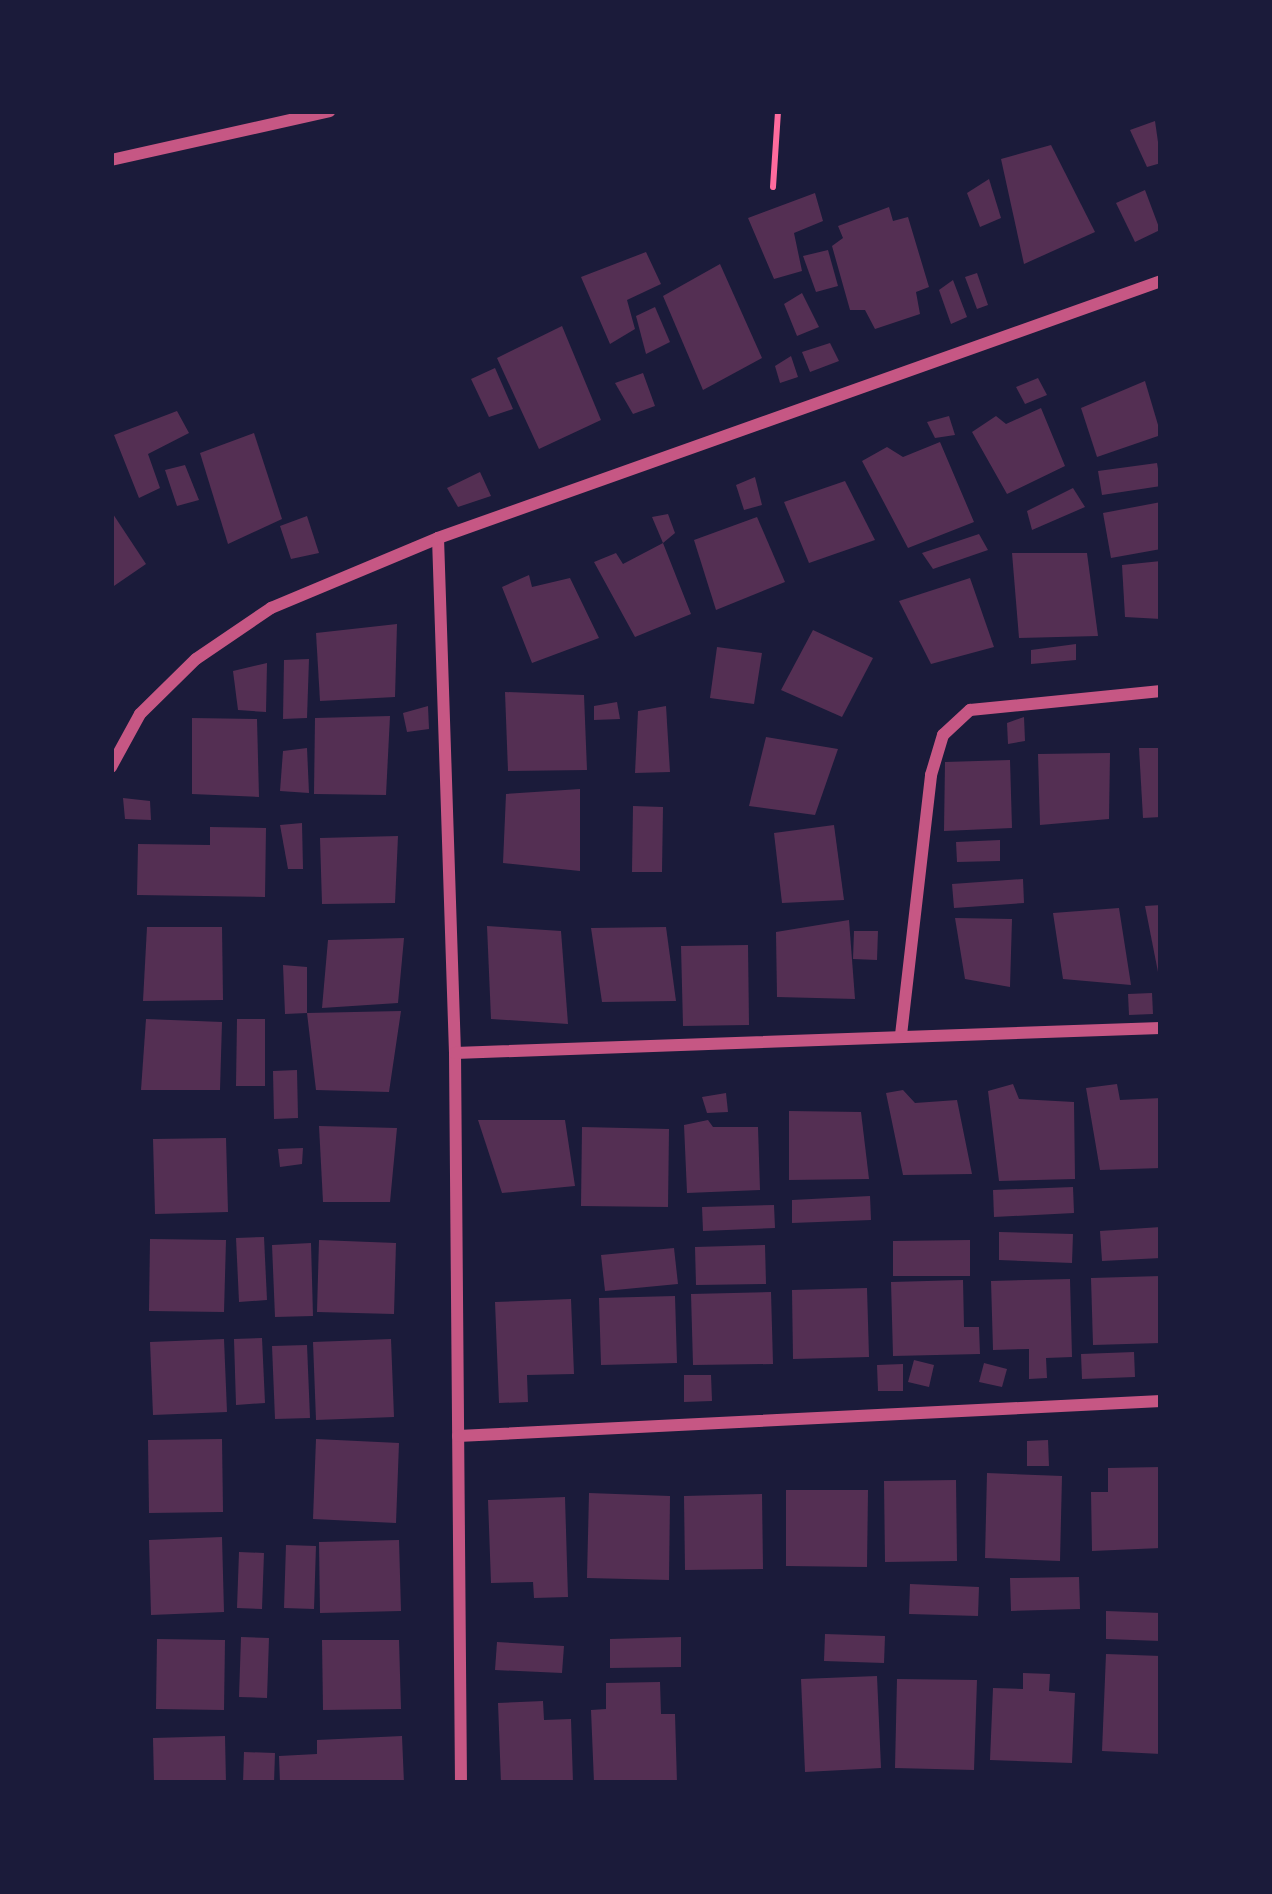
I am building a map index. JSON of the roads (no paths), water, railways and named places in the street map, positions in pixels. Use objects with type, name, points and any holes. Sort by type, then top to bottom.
[{"type":"street","points":[[111,160],[330,111]]},
{"type":"street","points":[[111,767],[140,714],[233,628],[438,538],[1161,281]]},
{"type":"street","points":[[438,538],[455,1053],[461,1783]]},
{"type":"street","points":[[902,1035],[943,735],[970,710],[1161,691]]},
{"type":"street","points":[[455,1053],[1161,1028]]},
{"type":"street","points":[[458,1436],[1161,1401]]}]
